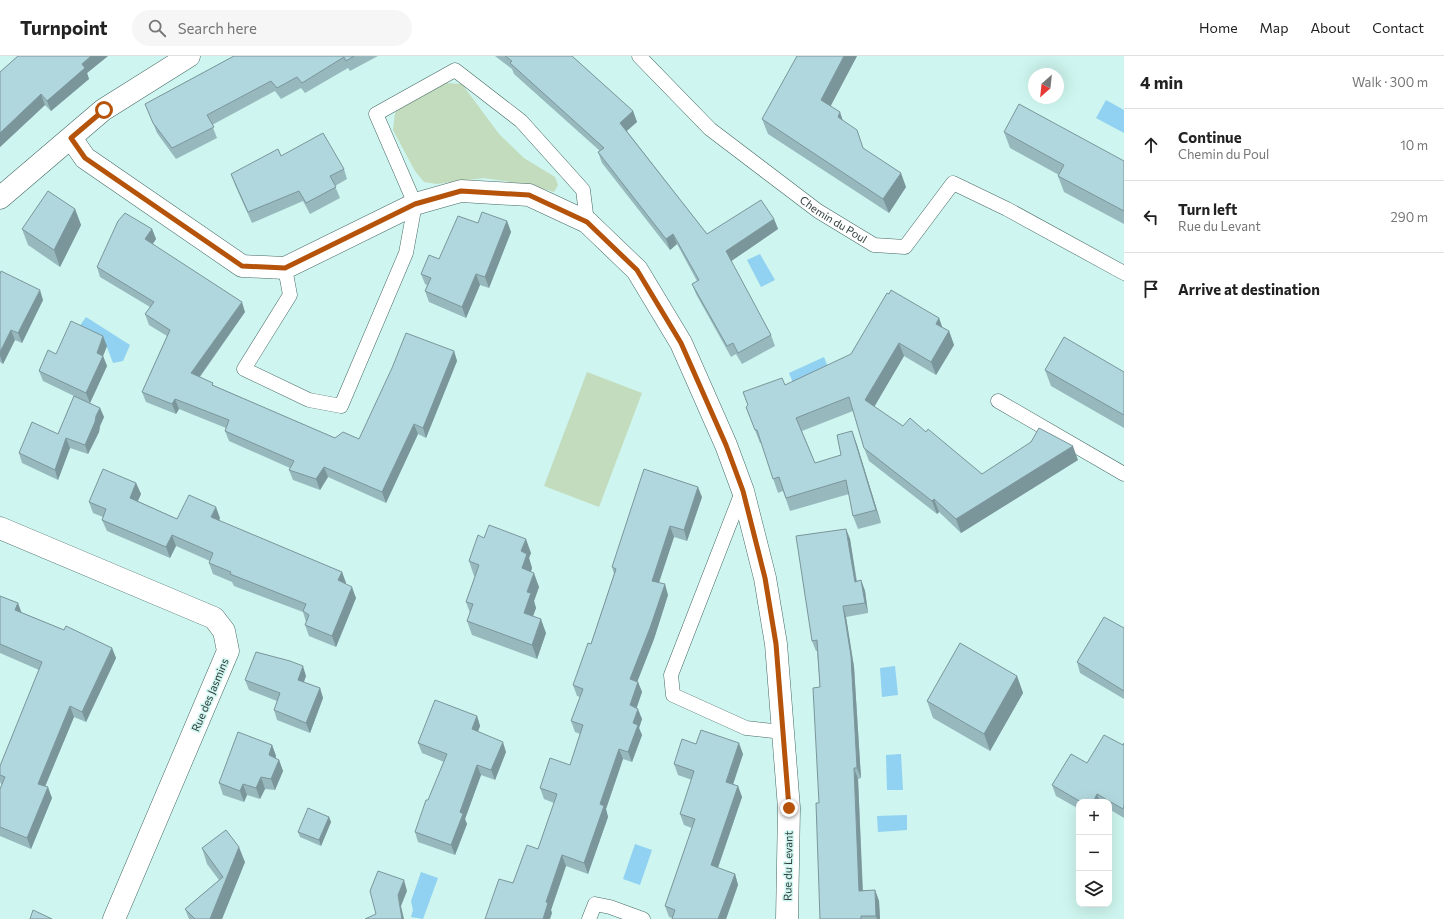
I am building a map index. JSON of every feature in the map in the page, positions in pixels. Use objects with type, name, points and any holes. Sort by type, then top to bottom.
[{"type":"street","points":[[0,198],[104,110],[189,56]]},
{"type":"street","name":"Rue du Levant","points":[[71,138],[85,158],[242,266],[285,268],[415,204],[461,191],[529,195],[587,222],[637,270],[681,343],[726,445],[743,491],[765,578],[774,636],[789,808],[787,919]]},
{"type":"street","name":"Rue des Jasmins","points":[[0,528],[214,618],[224,631],[228,651],[114,919]]},
{"type":"lane","name":"Chemin du Poul","points":[[639,56],[710,129],[818,211],[874,246],[905,247],[954,184],[1007,209],[1124,273]]},
{"type":"lane","points":[[285,268],[290,295],[244,369],[309,400],[341,406],[406,253],[415,204],[376,114],[455,70],[521,121],[583,190],[587,222]]},
{"type":"lane","points":[[998,401],[1124,474]]},
{"type":"lane","points":[[743,491],[671,675],[672,695],[746,728],[782,732]]},
{"type":"lane","points":[[590,919],[595,904],[610,907],[643,919]]},
{"type":"green space","points":[[446,83],[462,84],[499,134],[524,158],[555,177],[558,185],[554,192],[530,185],[484,178],[437,184],[424,182],[415,171],[393,130],[395,113],[402,104]]},
{"type":"green space","points":[[587,372],[642,393],[599,507],[544,486]]},
{"type":"water","points":[[1106,100],[1124,110],[1124,133],[1096,118]]},
{"type":"water","points":[[760,254],[775,280],[761,287],[747,260]]},
{"type":"water","points":[[86,317],[130,345],[123,361],[113,363],[105,342],[79,327]]},
{"type":"water","points":[[824,357],[831,375],[796,390],[789,373]]},
{"type":"water","points":[[895,666],[898,695],[882,697],[880,668]]},
{"type":"water","points":[[901,754],[903,790],[887,790],[886,755]]},
{"type":"water","points":[[907,815],[907,830],[878,832],[877,816]]},
{"type":"water","points":[[635,844],[652,850],[640,885],[623,879]]},
{"type":"water","points":[[421,872],[438,878],[423,919],[411,917],[413,910],[411,901]]},
{"type":"building","points":[[18,56],[91,56],[82,64],[85,68],[47,101],[41,94],[0,133],[0,72]]},
{"type":"building","points":[[234,56],[354,56],[346,61],[344,57],[302,83],[297,77],[277,88],[271,81],[207,115],[214,127],[172,148],[153,123],[145,104]]},
{"type":"building","points":[[505,56],[572,56],[633,111],[620,123],[707,234],[761,200],[774,219],[726,251],[771,335],[738,353],[733,343],[727,346],[692,284],[699,280],[673,234],[666,239],[598,152],[604,148],[510,63],[512,61]]},
{"type":"building","points":[[797,56],[844,56],[821,100],[840,112],[838,117],[857,130],[863,148],[901,173],[883,199],[762,119]]},
{"type":"building","points":[[1019,104],[1124,161],[1124,211],[1058,176],[1064,165],[1004,132]]},
{"type":"building","points":[[323,133],[344,169],[330,176],[336,187],[306,203],[299,191],[248,212],[231,174],[278,149],[281,156]]},
{"type":"building","points":[[48,191],[75,209],[54,250],[22,229]]},
{"type":"building","points":[[482,212],[507,221],[485,277],[476,274],[462,307],[425,291],[431,278],[421,274],[429,255],[439,259],[458,216],[478,223]]},
{"type":"building","points":[[125,213],[152,229],[145,239],[242,302],[191,373],[213,383],[212,385],[335,438],[343,432],[359,439],[392,368],[406,333],[454,351],[423,428],[414,424],[382,492],[324,467],[316,479],[289,470],[294,461],[225,431],[229,420],[175,399],[172,404],[142,392],[170,330],[145,314],[154,302],[97,267],[118,221]]},
{"type":"building","points":[[1,271],[40,290],[18,333],[11,330],[0,352],[0,274]]},
{"type":"building","points":[[891,290],[939,318],[936,324],[949,331],[931,362],[899,343],[865,400],[903,426],[910,418],[926,432],[928,429],[982,474],[1031,442],[1039,428],[1073,446],[956,519],[934,499],[932,501],[864,448],[849,397],[796,418],[815,463],[841,455],[837,435],[852,431],[876,510],[853,516],[846,480],[786,498],[779,477],[773,479],[757,430],[755,430],[746,407],[748,405],[743,392],[782,378],[785,385],[851,354],[887,293],[889,294]]},
{"type":"building","points":[[71,321],[103,336],[97,353],[103,356],[86,393],[39,371],[48,350],[56,354]]},
{"type":"building","points":[[1064,337],[1124,372],[1124,415],[1045,370]]},
{"type":"building","points":[[74,396],[100,408],[85,445],[66,438],[55,470],[19,453],[32,422],[58,434]]},
{"type":"building","points":[[103,469],[136,483],[130,498],[177,519],[189,495],[216,507],[211,517],[342,572],[338,580],[352,587],[332,636],[305,625],[309,615],[303,611],[306,604],[230,574],[231,572],[209,563],[213,553],[172,535],[166,547],[102,520],[106,509],[89,502]]},
{"type":"building","points":[[644,469],[698,487],[684,530],[670,526],[652,581],[665,584],[630,679],[638,682],[630,705],[638,709],[633,723],[638,725],[628,752],[619,749],[600,804],[604,806],[584,863],[562,855],[546,902],[548,903],[543,919],[485,919],[499,879],[513,883],[527,845],[538,849],[557,794],[540,788],[550,758],[570,765],[583,725],[571,721],[583,689],[573,685],[588,643],[591,644],[616,569],[612,567]]},
{"type":"building","points":[[489,525],[526,539],[521,551],[527,554],[522,568],[534,573],[527,592],[531,593],[524,613],[541,619],[532,645],[467,621],[473,604],[466,602],[479,565],[469,561],[478,535],[484,538]]},
{"type":"building","points":[[846,529],[855,582],[861,580],[865,603],[843,606],[851,656],[857,768],[854,768],[859,891],[875,890],[876,916],[861,916],[861,919],[820,919],[816,803],[819,803],[813,688],[820,687],[817,640],[812,641],[796,536]]},
{"type":"building","points":[[0,596],[18,603],[15,610],[64,630],[66,626],[112,648],[82,712],[70,706],[38,784],[48,787],[27,838],[0,827],[0,789],[5,777],[0,775],[0,766],[42,662],[0,644]]},
{"type":"building","points":[[1104,617],[1124,628],[1124,691],[1077,662]]},
{"type":"building","points":[[960,643],[1017,676],[984,734],[927,701]]},
{"type":"building","points":[[256,652],[303,666],[298,680],[320,688],[306,723],[274,710],[280,693],[245,680]]},
{"type":"building","points":[[435,700],[477,716],[472,729],[503,742],[491,770],[477,765],[460,812],[463,814],[451,845],[415,832],[426,800],[428,800],[447,754],[418,743]]},
{"type":"building","points":[[701,730],[739,743],[726,782],[738,786],[711,865],[735,874],[718,919],[672,919],[675,910],[665,906],[695,819],[680,814],[694,771],[674,764],[682,739],[696,744]]},
{"type":"building","points":[[238,732],[272,745],[269,755],[279,760],[271,779],[261,777],[256,788],[243,784],[240,791],[219,783]]},
{"type":"building","points":[[1104,735],[1123,745],[1124,743],[1123,809],[1112,803],[1112,799],[1106,799],[1097,794],[1094,799],[1076,799],[1052,785],[1071,754],[1087,763]]},
{"type":"building","points":[[308,808],[329,817],[319,840],[298,832]]},
{"type":"building","points":[[226,830],[239,847],[210,919],[195,919],[185,909],[223,877],[202,848]]},
{"type":"building","points":[[378,871],[404,880],[398,895],[402,919],[365,919],[376,914],[370,891]]},
{"type":"building","points":[[33,910],[52,919],[30,919]]},
{"type":"route","points":[[104,110],[71,138],[85,158],[242,266],[285,268],[415,204],[461,191],[529,195],[587,222],[637,270],[681,343],[726,445],[743,491],[765,578],[776,644],[789,808]]}]
